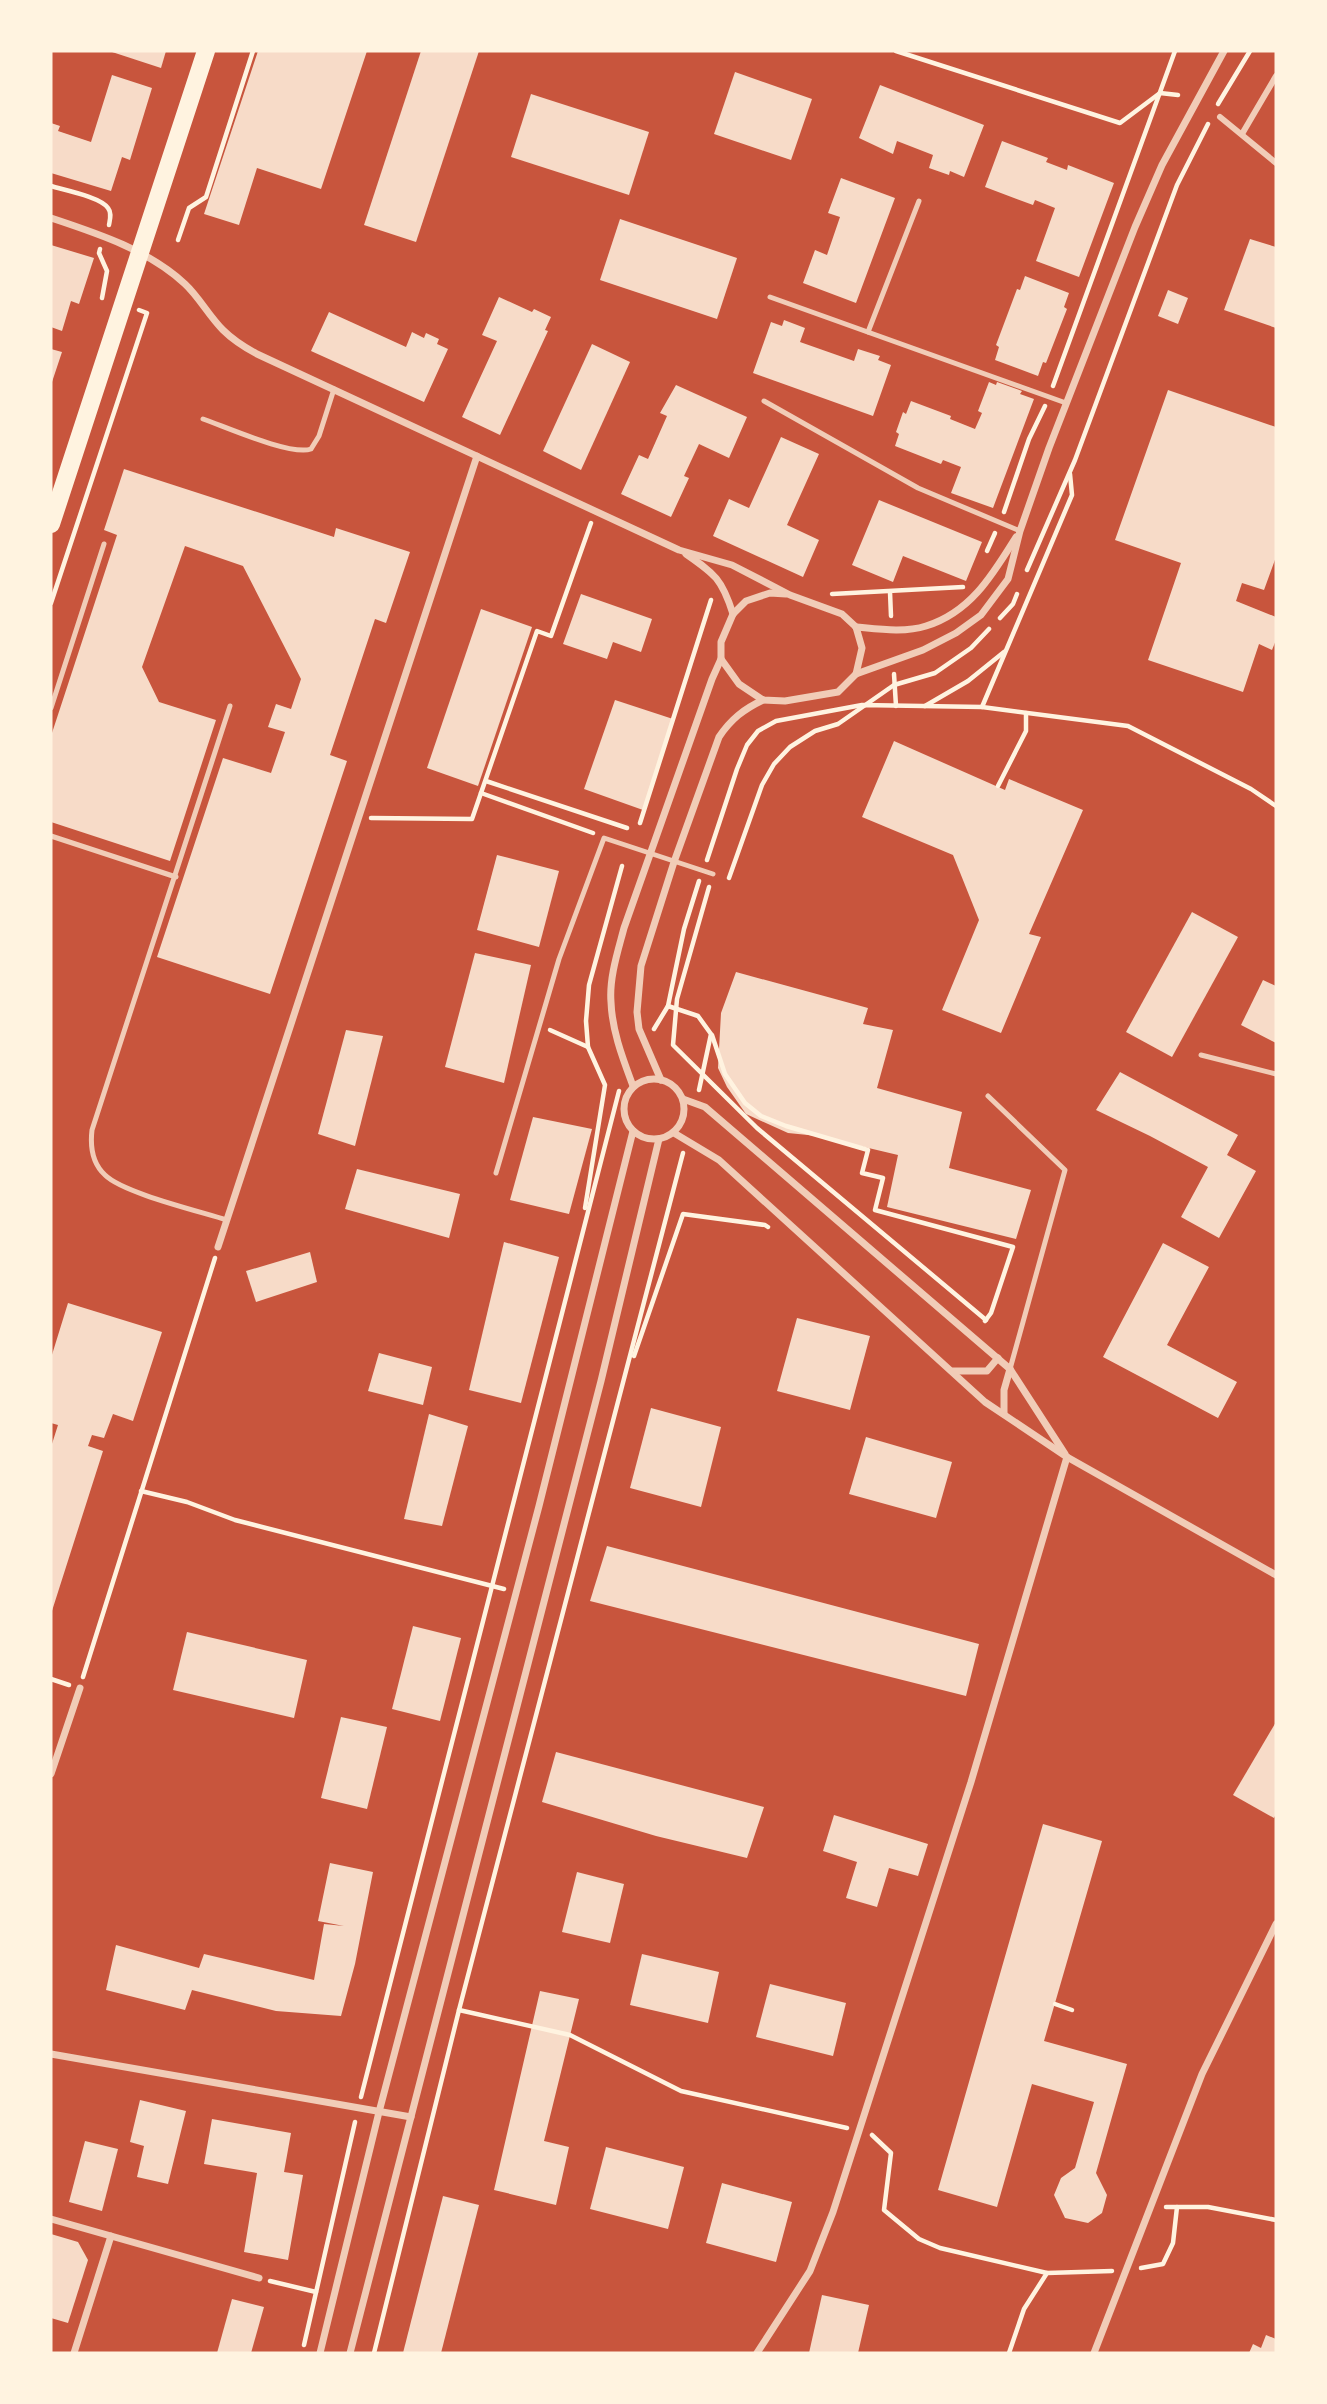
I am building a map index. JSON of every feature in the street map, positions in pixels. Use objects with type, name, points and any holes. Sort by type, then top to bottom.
[{"type":"main road","points":[[51,524],[206,51]]},
{"type":"street","points":[[662,1080],[639,1029],[637,991],[647,947],[674,862],[719,737],[729,722],[746,708],[763,700],[785,701],[838,692],[856,674],[923,650],[956,633],[981,615],[1008,579],[1020,531],[1111,285],[1162,165],[1224,51]]},
{"type":"street","points":[[1242,134],[1276,76]]},
{"type":"street","points":[[1220,117],[1276,163]]},
{"type":"street","points":[[51,218],[105,236],[141,254],[185,284],[237,343],[679,550],[732,565],[790,595],[842,614],[856,627],[862,648],[856,674]]},
{"type":"street","points":[[218,1247],[477,456]]},
{"type":"street","points":[[856,627],[925,627],[957,612],[986,585],[1020,531]]},
{"type":"street","points":[[679,550],[713,572],[726,592],[733,614]]},
{"type":"street","points":[[633,1086],[615,1033],[610,1000],[614,967],[624,928],[721,659],[722,642],[733,614],[746,601],[770,593],[790,595]]},
{"type":"street","points":[[721,659],[739,684],[763,700]]},
{"type":"street","points":[[646,1079],[662,1080],[675,1087],[683,1099],[684,1117],[674,1133],[659,1139],[645,1137],[633,1131],[624,1116],[625,1100],[633,1086],[646,1079]]},
{"type":"street","points":[[683,1099],[705,1107],[1010,1369],[1068,1457]]},
{"type":"street","points":[[320,2353],[379,2112],[517,1592],[633,1131]]},
{"type":"street","points":[[674,1133],[719,1160],[985,1402],[1068,1457],[1276,1575]]},
{"type":"street","points":[[349,2353],[604,1367],[659,1139]]},
{"type":"street","points":[[953,1371],[987,1371],[998,1358]]},
{"type":"street","points":[[1004,1414],[1004,1390],[1010,1369]]},
{"type":"street","points":[[757,2353],[810,2271],[860,2131],[971,1782],[1068,1457]]},
{"type":"street","points":[[51,1774],[80,1688]]},
{"type":"street","points":[[1094,2353],[1202,2074],[1276,1924]]},
{"type":"street","points":[[51,2054],[411,2117]]},
{"type":"street","points":[[51,2219],[259,2278]]},
{"type":"street","points":[[74,2353],[111,2236]]},
{"type":"lane","points":[[869,332],[919,201]]},
{"type":"lane","points":[[770,297],[1066,403]]},
{"type":"lane","points":[[203,419],[286,448],[305,451],[311,449],[319,436],[334,389]]},
{"type":"lane","points":[[764,401],[918,488],[1020,531]]},
{"type":"lane","points":[[51,708],[104,544]]},
{"type":"lane","points":[[227,1220],[119,1185],[104,1174],[90,1147],[92,1130],[230,706]]},
{"type":"lane","points":[[51,836],[176,877]]},
{"type":"lane","points":[[496,1173],[559,959],[604,838],[713,874]]},
{"type":"lane","points":[[1200,1055],[1276,1074]]},
{"type":"lane","points":[[988,1096],[1065,1170],[1010,1369]]},
{"type":"path","points":[[178,240],[189,208],[206,197],[253,51]]},
{"type":"path","points":[[896,51],[1120,122],[1160,93],[1178,95]]},
{"type":"path","points":[[983,561],[1000,522],[1029,439],[1049,397],[1175,51]]},
{"type":"path","points":[[982,707],[1072,495],[1070,474],[1177,185],[1213,113],[1250,51]]},
{"type":"path","points":[[51,186],[99,200],[108,207],[110,223]]},
{"type":"path","points":[[99,253],[107,271],[102,297]]},
{"type":"path","points":[[51,603],[147,313]]},
{"type":"path","points":[[360,815],[370,818],[472,818],[537,631],[551,636],[595,512]]},
{"type":"path","points":[[823,607],[828,594],[971,586]]},
{"type":"path","points":[[640,823],[711,600]]},
{"type":"path","points":[[924,706],[968,681],[1006,651]]},
{"type":"path","points":[[729,878],[762,785],[774,764],[790,747],[815,731],[838,724],[862,705]]},
{"type":"path","points":[[704,868],[737,769],[747,745],[758,731],[776,721],[862,705],[982,707],[1128,726],[1251,789],[1276,806]]},
{"type":"path","points":[[998,786],[1026,732],[1026,713]]},
{"type":"path","points":[[485,781],[630,829]]},
{"type":"path","points":[[481,793],[604,838]]},
{"type":"path","points":[[580,1236],[605,1085],[588,1047],[586,1021],[589,985],[622,866]]},
{"type":"path","points":[[713,874],[677,999],[673,1045],[757,1128],[986,1320]]},
{"type":"path","points":[[652,1031],[668,1006],[684,929],[700,880]]},
{"type":"path","points":[[668,1006],[698,1016],[711,1034],[725,1074],[745,1102],[761,1116],[868,1150],[862,1173],[883,1178],[874,1210],[1013,1247],[991,1313],[974,1337]]},
{"type":"path","points":[[540,1026],[588,1047]]},
{"type":"path","points":[[698,1096],[711,1034]]},
{"type":"path","points":[[303,2353],[358,2109],[580,1236],[617,1095],[623,1084]]},
{"type":"path","points":[[374,2353],[458,2010],[624,1386],[684,1149]]},
{"type":"path","points":[[624,1386],[683,1214],[765,1225],[775,1232]]},
{"type":"path","points":[[80,1688],[218,1247]]},
{"type":"path","points":[[141,1491],[187,1502],[236,1520],[517,1592]]},
{"type":"path","points":[[545,1598],[566,1603]]},
{"type":"path","points":[[1055,2004],[1072,2010]]},
{"type":"path","points":[[458,2010],[570,2035],[681,2091],[860,2131],[876,2137],[891,2154],[884,2210],[919,2239],[940,2248],[1047,2273],[1126,2271],[1163,2264],[1173,2243],[1177,2207]]},
{"type":"path","points":[[1151,2206],[1208,2207],[1276,2220]]},
{"type":"path","points":[[1009,2353],[1024,2309],[1047,2273]]},
{"type":"path","points":[[259,2278],[316,2292]]},
{"type":"building","points":[[109,51],[166,51],[161,68]]},
{"type":"building","points":[[258,51],[367,51],[321,189],[257,168],[239,225],[204,214]]},
{"type":"building","points":[[421,51],[479,51],[416,242],[364,225]]},
{"type":"building","points":[[735,72],[812,99],[791,160],[714,134]]},
{"type":"building","points":[[112,75],[152,88],[130,160],[122,157],[111,191],[51,173],[51,123],[60,126],[58,131],[91,142]]},
{"type":"building","points":[[880,85],[984,125],[964,177],[950,171],[949,175],[929,168],[933,155],[897,141],[893,154],[859,138]]},
{"type":"building","points":[[531,94],[649,132],[629,195],[511,157]]},
{"type":"building","points":[[1002,141],[1048,158],[1046,162],[1067,170],[1068,165],[1114,183],[1079,277],[1036,261],[1055,208],[1035,200],[1033,205],[985,187]]},
{"type":"building","points":[[841,178],[895,198],[856,303],[803,283],[815,250],[827,255],[840,217],[828,213]]},
{"type":"building","points":[[620,219],[737,258],[717,319],[600,280]]},
{"type":"building","points":[[1250,239],[1276,247],[1276,328],[1224,310]]},
{"type":"building","points":[[51,245],[94,258],[79,304],[71,301],[62,331],[51,327]]},
{"type":"building","points":[[1025,276],[1069,293],[1064,307],[1067,309],[1046,363],[1043,362],[1038,376],[995,360],[999,347],[996,345],[1017,289],[1020,290]]},
{"type":"building","points":[[1168,290],[1188,298],[1178,324],[1158,316]]},
{"type":"building","points":[[499,297],[532,312],[534,309],[551,317],[545,330],[548,331],[500,435],[462,417],[497,341],[482,335]]},
{"type":"building","points":[[329,312],[406,347],[412,332],[424,338],[426,333],[439,339],[437,344],[448,349],[424,402],[311,351]]},
{"type":"building","points":[[784,320],[805,328],[800,342],[854,361],[858,349],[880,356],[878,360],[891,365],[873,416],[753,373],[771,322],[782,326]]},
{"type":"building","points":[[592,344],[630,362],[581,470],[543,451]]},
{"type":"building","points":[[51,349],[62,352],[51,385]]},
{"type":"building","points":[[989,382],[996,385],[997,382],[1022,391],[1020,394],[1034,399],[993,508],[951,493],[961,467],[943,460],[941,464],[895,446],[899,434],[896,432],[903,412],[906,414],[911,401],[951,416],[950,419],[975,429],[982,413],[978,411]]},
{"type":"building","points":[[676,385],[747,417],[729,458],[699,444],[684,476],[689,478],[671,517],[621,494],[639,455],[648,459],[667,416],[660,413]]},
{"type":"building","points":[[1168,390],[1276,427],[1276,557],[1264,590],[1242,583],[1236,601],[1276,617],[1276,640],[1272,650],[1259,644],[1243,692],[1148,660],[1181,563],[1115,540]]},
{"type":"building","points":[[781,437],[819,454],[787,525],[819,540],[803,577],[713,536],[729,499],[749,508]]},
{"type":"building","points":[[124,469],[334,537],[336,528],[410,552],[386,623],[375,619],[330,755],[347,761],[270,994],[157,957],[223,758],[271,773],[285,732],[268,727],[276,704],[291,709],[301,679],[243,566],[185,546],[142,667],[159,702],[216,720],[170,861],[51,822],[51,736],[117,535],[104,530]]},
{"type":"building","points":[[879,500],[982,542],[966,581],[903,556],[893,582],[852,565]]},
{"type":"building","points":[[581,594],[652,619],[641,652],[613,642],[607,659],[563,644]]},
{"type":"building","points":[[481,609],[532,627],[478,786],[427,768]]},
{"type":"building","points":[[615,700],[673,719],[643,810],[584,789]]},
{"type":"building","points":[[894,741],[1005,790],[1009,779],[1083,810],[1029,934],[1041,937],[1001,1033],[942,1010],[979,920],[953,855],[862,817]]},
{"type":"building","points":[[497,855],[559,871],[539,947],[477,930]]},
{"type":"building","points":[[1192,912],[1238,937],[1172,1057],[1126,1032]]},
{"type":"building","points":[[475,953],[531,965],[504,1083],[445,1067]]},
{"type":"building","points":[[736,972],[868,1008],[863,1024],[893,1030],[877,1088],[962,1112],[949,1168],[1031,1190],[1016,1239],[887,1207],[898,1155],[818,1136],[788,1133],[746,1114],[727,1087],[718,1068],[721,1013]]},
{"type":"building","points":[[1263,980],[1276,986],[1276,1043],[1241,1025]]},
{"type":"building","points":[[346,1030],[383,1036],[355,1146],[318,1134]]},
{"type":"building","points":[[1120,1072],[1238,1135],[1227,1155],[1256,1171],[1219,1238],[1181,1217],[1208,1167],[1096,1110]]},
{"type":"building","points":[[533,1117],[592,1129],[569,1214],[510,1200]]},
{"type":"building","points":[[357,1169],[460,1194],[449,1238],[345,1209]]},
{"type":"building","points":[[504,1242],[559,1257],[521,1403],[469,1390]]},
{"type":"building","points":[[1163,1243],[1209,1267],[1167,1345],[1237,1382],[1218,1418],[1103,1357]]},
{"type":"building","points":[[310,1252],[317,1282],[256,1302],[246,1271]]},
{"type":"building","points":[[68,1303],[162,1332],[133,1421],[113,1414],[104,1438],[92,1435],[88,1446],[103,1451],[51,1614],[51,1447],[58,1425],[51,1423],[51,1358]]},
{"type":"building","points":[[797,1318],[870,1336],[850,1410],[777,1391]]},
{"type":"building","points":[[379,1353],[432,1367],[423,1405],[368,1391]]},
{"type":"building","points":[[651,1408],[721,1427],[701,1507],[630,1488]]},
{"type":"building","points":[[429,1414],[468,1426],[442,1526],[404,1519]]},
{"type":"building","points":[[866,1437],[952,1462],[936,1518],[849,1494]]},
{"type":"building","points":[[607,1546],[979,1644],[966,1696],[590,1601]]},
{"type":"building","points":[[413,1626],[461,1638],[440,1721],[392,1709]]},
{"type":"building","points":[[187,1632],[307,1660],[294,1718],[173,1690]]},
{"type":"building","points":[[341,1717],[387,1727],[367,1809],[321,1798]]},
{"type":"building","points":[[1276,1722],[1276,1814],[1274,1818],[1233,1795]]},
{"type":"building","points":[[556,1752],[764,1807],[747,1858],[656,1836],[542,1802]]},
{"type":"building","points":[[834,1815],[928,1844],[918,1876],[889,1868],[877,1907],[846,1898],[857,1862],[823,1851]]},
{"type":"building","points":[[1043,1824],[1102,1841],[1044,2041],[1127,2064],[1096,2173],[1107,2195],[1102,2213],[1088,2223],[1065,2218],[1054,2195],[1061,2178],[1075,2168],[1094,2102],[1032,2084],[997,2207],[938,2190]]},
{"type":"building","points":[[330,1863],[373,1872],[355,1964],[341,2016],[276,2011],[192,1990],[185,2010],[106,1990],[116,1945],[199,1968],[204,1954],[314,1980],[324,1924],[344,1926],[318,1921]]},
{"type":"building","points":[[577,1872],[624,1884],[610,1943],[562,1932]]},
{"type":"building","points":[[642,1954],[719,1972],[708,2023],[630,2005]]},
{"type":"building","points":[[770,1984],[846,2003],[833,2056],[756,2037]]},
{"type":"building","points":[[540,1991],[579,1999],[544,2141],[569,2147],[556,2205],[494,2190]]},
{"type":"building","points":[[140,2100],[186,2111],[168,2184],[137,2177],[144,2146],[130,2142]]},
{"type":"building","points":[[212,2119],[291,2133],[284,2172],[303,2175],[288,2260],[244,2252],[257,2173],[204,2164]]},
{"type":"building","points":[[85,2141],[118,2149],[102,2211],[69,2202]]},
{"type":"building","points":[[606,2147],[684,2167],[668,2229],[590,2209]]},
{"type":"building","points":[[722,2183],[792,2202],[776,2262],[706,2243]]},
{"type":"building","points":[[443,2196],[479,2205],[441,2353],[403,2353]]},
{"type":"building","points":[[51,2234],[78,2242],[88,2260],[68,2323],[51,2318]]},
{"type":"building","points":[[822,2295],[869,2305],[858,2353],[809,2353]]},
{"type":"building","points":[[232,2299],[264,2307],[251,2353],[217,2353]]},
{"type":"building","points":[[1266,2335],[1276,2339],[1276,2353],[1249,2353],[1253,2344],[1261,2348]]}]
